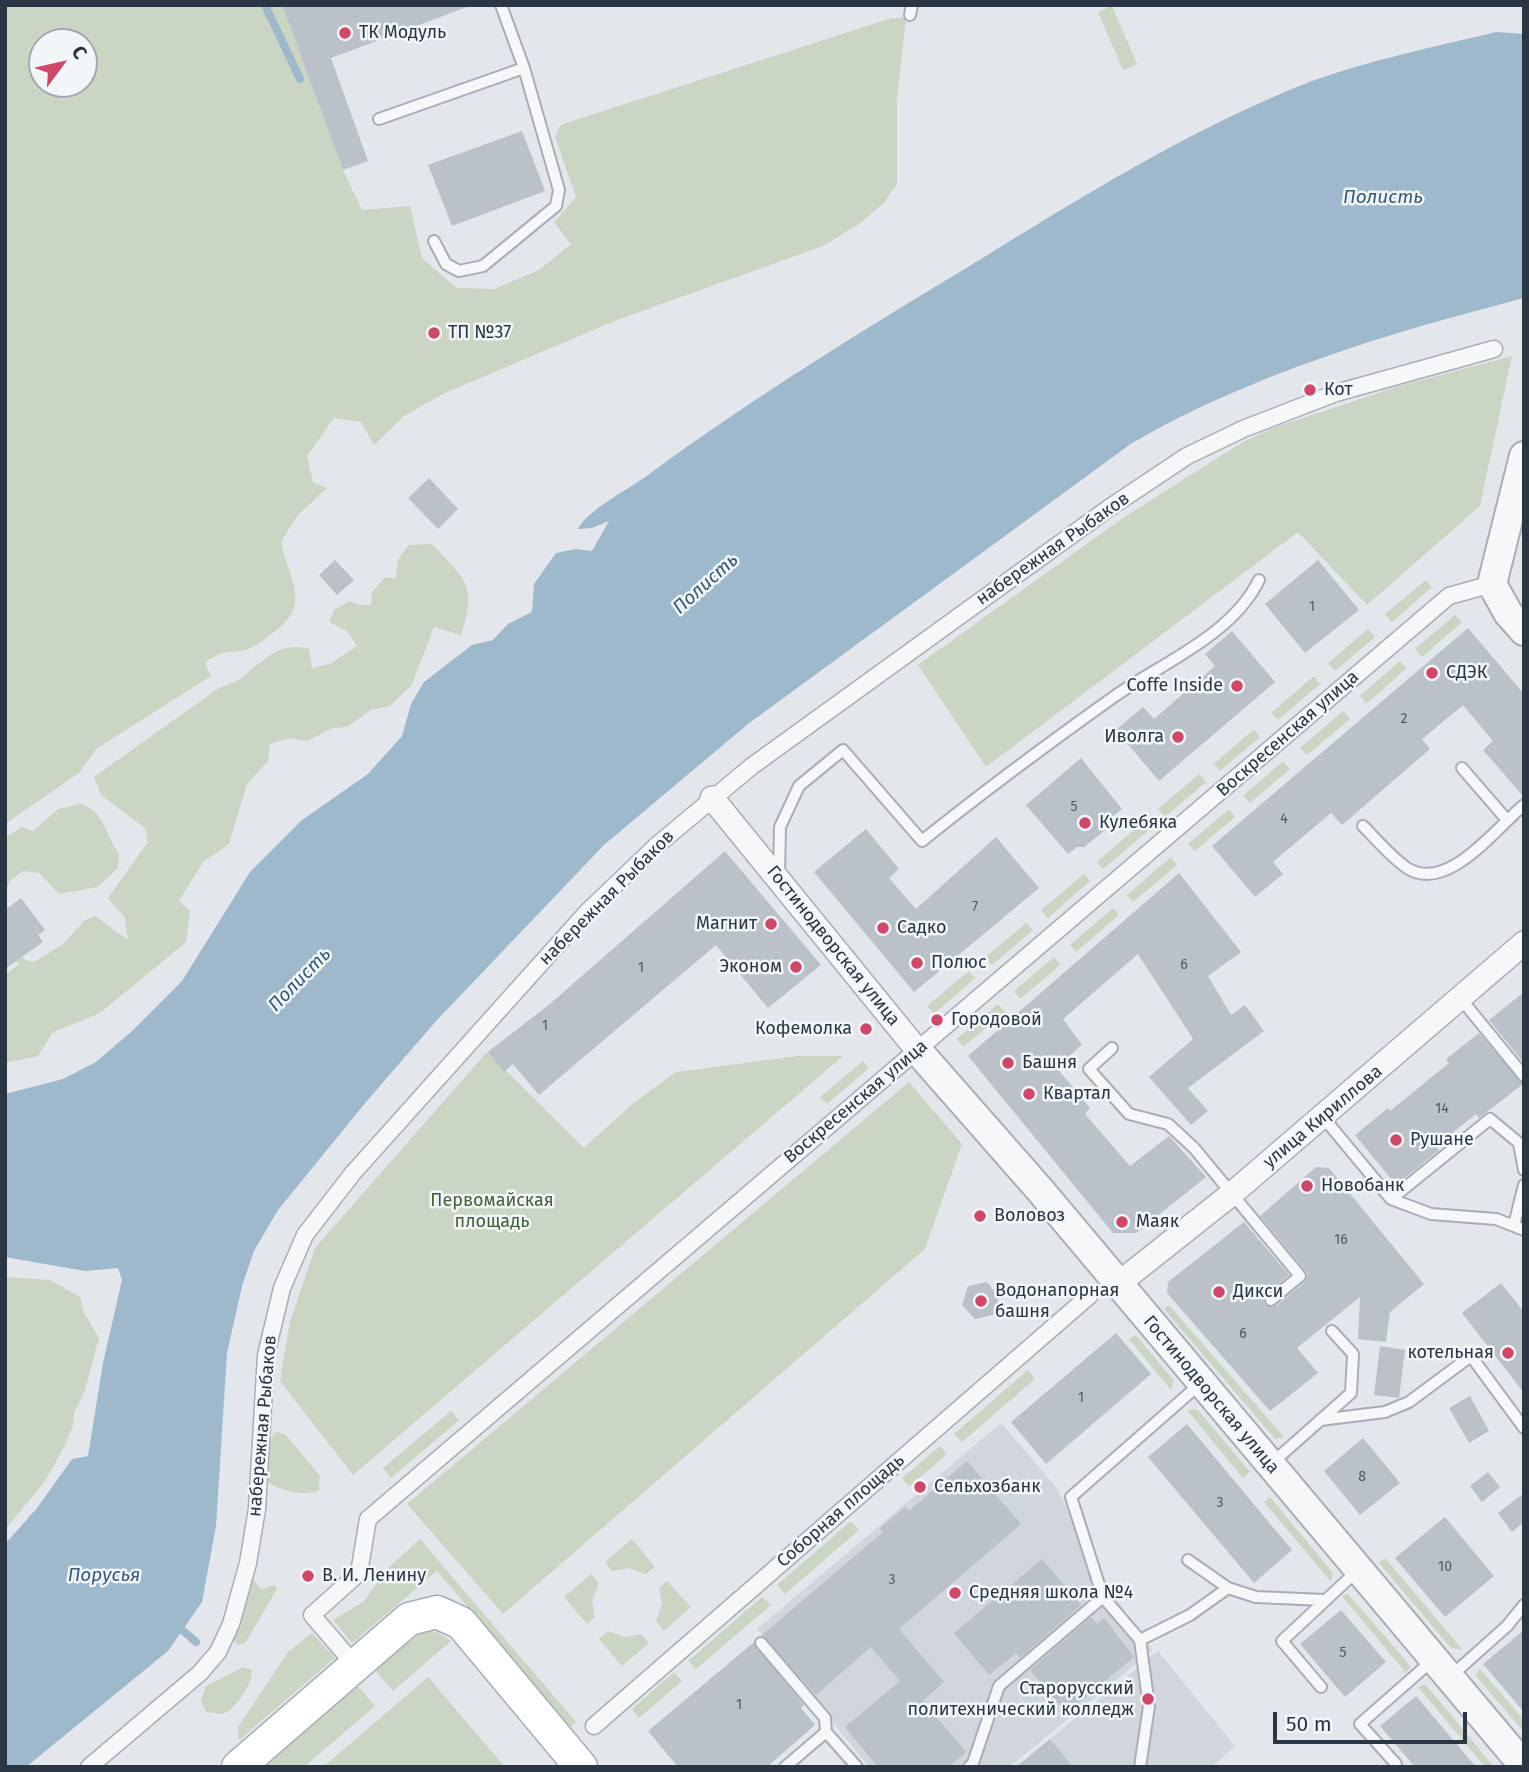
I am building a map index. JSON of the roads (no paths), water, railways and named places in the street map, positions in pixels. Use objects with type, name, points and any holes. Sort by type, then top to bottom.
[{"type":"main road","points":[[238,1767],[409,1619],[437,1612],[461,1623],[581,1767]]},
{"type":"street","name":"набережная Рыбаков","points":[[89,1767],[200,1673],[218,1652],[231,1624],[248,1563],[257,1509],[265,1354],[282,1288],[305,1235],[354,1174],[587,912],[712,798],[752,766],[1053,548],[1187,456],[1243,429],[1336,393],[1494,349]]},
{"type":"street","points":[[1524,456],[1492,584],[1508,613],[1524,631]]},
{"type":"street","name":"Воскресенская улица","points":[[355,1664],[312,1615],[359,1573],[368,1519],[1449,596],[1492,584]]},
{"type":"street","name":"Гостинодворская улица","points":[[712,798],[918,1051],[1040,1190],[1524,1766]]},
{"type":"street","name":"улица Кириллова","points":[[1118,1284],[1234,1192],[1524,943]]},
{"type":"street","name":"Соборная площадь","points":[[593,1726],[1089,1296]]},
{"type":"lane","points":[[434,241],[446,264],[459,271],[483,266],[555,206],[559,190],[524,68],[501,5]]},
{"type":"lane","points":[[379,119],[524,68]]},
{"type":"lane","points":[[779,881],[780,827],[799,786],[843,750],[922,841],[1116,696],[1201,642],[1251,596],[1259,580]]},
{"type":"lane","points":[[1462,768],[1507,820]]},
{"type":"lane","points":[[1363,826],[1408,869],[1421,873],[1444,872],[1468,858],[1524,806]]},
{"type":"lane","points":[[1461,999],[1524,1076]]},
{"type":"lane","points":[[1112,1048],[1089,1069],[1129,1114],[1168,1124],[1234,1192],[1300,1276],[1271,1300]]},
{"type":"lane","points":[[1323,1117],[1391,1199],[1431,1214],[1496,1219],[1519,1227],[1524,1185]]},
{"type":"lane","points":[[1391,1199],[1490,1119],[1519,1143],[1524,1170]]},
{"type":"lane","points":[[1269,1465],[1351,1393],[1353,1354],[1332,1331]]},
{"type":"lane","points":[[1320,1420],[1385,1412],[1409,1402],[1471,1356],[1524,1427]]},
{"type":"lane","points":[[1140,1767],[1149,1706],[1140,1640],[1103,1597],[1071,1497],[1200,1383]]},
{"type":"lane","points":[[1188,1560],[1228,1588],[1256,1597],[1325,1600]]},
{"type":"lane","points":[[1321,1687],[1282,1641],[1358,1570]]},
{"type":"lane","points":[[1140,1640],[1190,1615],[1228,1588]]},
{"type":"lane","points":[[969,1767],[973,1763],[999,1686],[1103,1597]]},
{"type":"lane","points":[[1396,1764],[1360,1724],[1507,1626],[1524,1605]]},
{"type":"lane","points":[[761,1643],[825,1718],[826,1732],[857,1767]]},
{"type":"lane","points":[[785,1767],[826,1732]]},
{"type":"water","name":"Полисть","points":[[1496,32],[1524,34],[1524,298],[1323,357],[1226,396],[1132,443],[748,724],[604,845],[437,1020],[366,1102],[278,1210],[254,1251],[242,1286],[227,1353],[216,1526],[202,1602],[168,1651],[26,1767],[5,1767],[5,1544],[37,1508],[72,1459],[88,1456],[103,1363],[122,1280],[118,1268],[85,1271],[5,1257],[5,1094],[63,1079],[96,1062],[132,1031],[182,981],[250,872],[302,820],[368,774],[402,736],[411,704],[424,682],[472,645],[493,640],[508,624],[532,612],[534,584],[556,553],[576,549],[592,551],[609,521],[592,528],[578,529],[599,507],[770,390],[854,337],[1056,213],[1169,148],[1247,109],[1312,81],[1390,57]]},
{"type":"waterway","points":[[265,5],[300,79]]},
{"type":"waterway","points":[[174,1623],[196,1642]]},
{"type":"place","name":"ТК Модуль","points":[[345,33]]},
{"type":"place","name":"ТП №37","points":[[434,333]]},
{"type":"place","name":"Кот","points":[[1310,390]]},
{"type":"place","name":"СДЭК","points":[[1432,673]]},
{"type":"place","name":"Coffe Inside","points":[[1237,686]]},
{"type":"place","name":"Иволга","points":[[1178,737]]},
{"type":"place","name":"Кулебяка","points":[[1085,823]]},
{"type":"place","name":"Магнит","points":[[771,924]]},
{"type":"place","name":"Садко","points":[[883,928]]},
{"type":"place","name":"Полюс","points":[[917,963]]},
{"type":"place","name":"Эконом","points":[[796,967]]},
{"type":"place","name":"Городовой","points":[[937,1020]]},
{"type":"place","name":"Кофемолка","points":[[866,1029]]},
{"type":"place","name":"Башня","points":[[1008,1063]]},
{"type":"place","name":"Квартал","points":[[1029,1094]]},
{"type":"place","name":"Рушане","points":[[1396,1140]]},
{"type":"place","name":"Новобанк","points":[[1307,1186]]},
{"type":"place","name":"Воловоз","points":[[980,1216]]},
{"type":"place","name":"Маяк","points":[[1122,1222]]},
{"type":"place","name":"Дикси","points":[[1219,1292]]},
{"type":"place","name":"Водонапорная башня","points":[[981,1301]]},
{"type":"place","name":"котельная","points":[[1508,1353]]},
{"type":"place","name":"Сельхозбанк","points":[[920,1487]]},
{"type":"place","name":"В. И. Ленину","points":[[308,1576]]},
{"type":"place","name":"Средняя школа №4","points":[[955,1593]]},
{"type":"place","name":"Старорусский политехнический колледж","points":[[1148,1699]]},
{"type":"park label","name":"Первомайская площадь","points":[[492,1211]]},
{"type":"water label","name":"Порусья","points":[[104,1576]]}]
